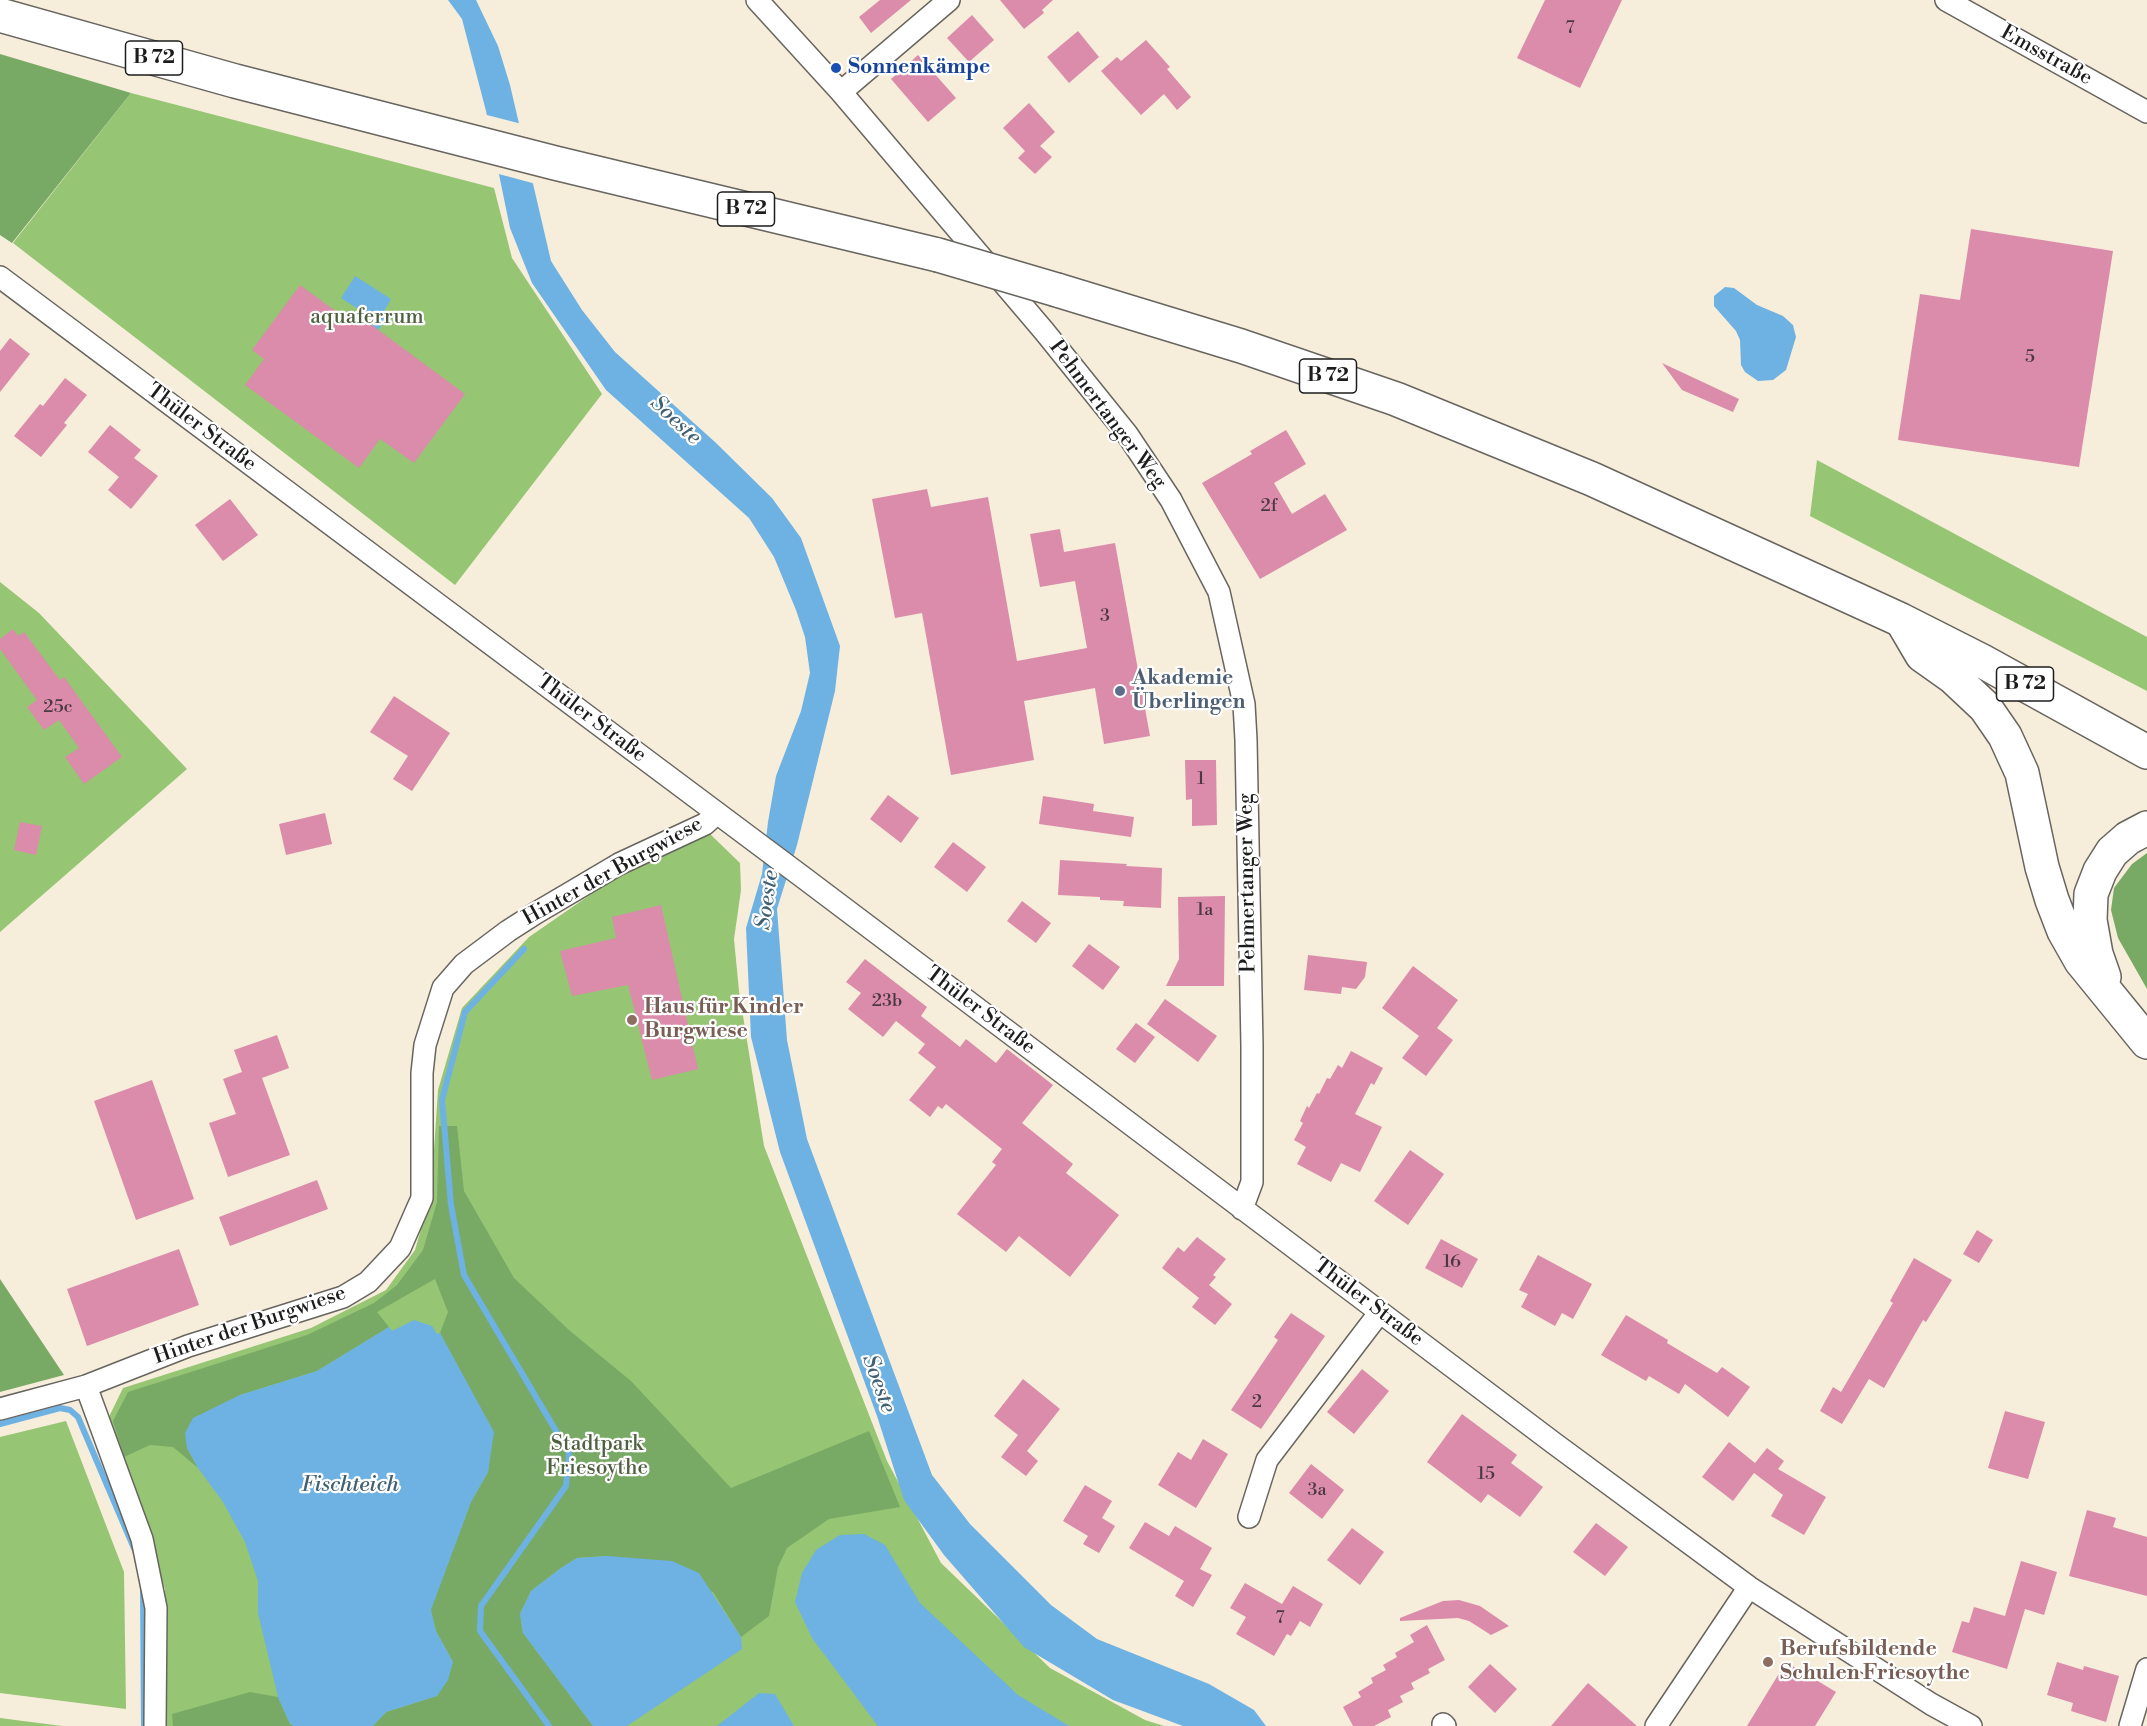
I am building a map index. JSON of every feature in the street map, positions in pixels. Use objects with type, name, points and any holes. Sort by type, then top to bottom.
[{"type":"highway","name":"B 72","points":[[0,15],[235,81],[555,163],[938,255],[1241,346],[1396,399],[1592,479],[1901,620],[2012,677],[2147,752]]},
{"type":"highway","name":"B 72","points":[[1901,620],[1922,655],[1953,677],[1984,707],[2005,736],[2022,773],[2042,867],[2064,931],[2081,962],[2147,1042]]},
{"type":"highway","name":"B 72","points":[[2113,1001],[2096,954],[2090,920],[2091,894],[2100,871],[2112,852],[2128,838],[2147,828]]},
{"type":"street","name":"Pehmertanger Weg","points":[[757,0],[841,92],[1044,331],[1127,434],[1171,500],[1219,592],[1245,716],[1252,1046],[1252,1182],[1242,1209]]},
{"type":"street","points":[[841,92],[949,0]]},
{"type":"street","name":"Emsstraße","points":[[1946,0],[2147,112]]},
{"type":"street","name":"Thüler Straße","points":[[0,277],[1749,1587],[1931,1704],[1971,1726]]},
{"type":"street","name":"Hinter der Burgwiese","points":[[0,1409],[86,1386],[188,1346],[343,1297],[369,1282],[400,1248],[422,1198],[422,1072],[425,1045],[443,988],[464,964],[536,913],[619,864],[705,824],[717,813]]},
{"type":"street","points":[[1249,1517],[1267,1460],[1380,1312]]},
{"type":"street","points":[[86,1386],[142,1539],[152,1585],[156,1608],[155,1726]]},
{"type":"street","points":[[1656,1726],[1749,1587]]},
{"type":"street","points":[[2130,1726],[2147,1669]]},
{"type":"green space","points":[[0,54],[131,93],[12,243],[0,235]]},
{"type":"green space","name":"aquaferrum","points":[[131,93],[494,188],[512,258],[602,394],[455,585],[13,243]]},
{"type":"green space","points":[[1817,460],[2147,637],[2147,691],[1810,516]]},
{"type":"green space","points":[[0,582],[39,613],[187,769],[0,932]]},
{"type":"green space","name":"Stadtpark Friesoythe","points":[[710,834],[740,863],[741,890],[734,939],[739,991],[764,1146],[887,1461],[941,1563],[1050,1668],[1145,1720],[1164,1726],[165,1726],[165,1589],[106,1423],[123,1388],[311,1328],[386,1290],[415,1250],[431,1195],[438,1090],[462,1008],[529,937],[626,870]]},
{"type":"green space","points":[[2147,853],[2147,989],[2118,938],[2111,910],[2114,888],[2132,864]]},
{"type":"green space","points":[[439,1126],[457,1126],[464,1191],[514,1278],[570,1331],[631,1381],[731,1488],[869,1431],[900,1507],[829,1519],[787,1548],[778,1567],[769,1616],[741,1637],[713,1592],[607,1556],[577,1558],[561,1568],[531,1591],[520,1614],[523,1633],[593,1726],[373,1726],[386,1712],[437,1696],[453,1662],[436,1631],[430,1610],[471,1502],[488,1472],[493,1432],[440,1333],[448,1312],[435,1279],[377,1312],[389,1327],[317,1371],[240,1395],[187,1448],[198,1468],[173,1447],[150,1445],[124,1457],[113,1421],[128,1392],[307,1335],[374,1303],[397,1285],[423,1250],[437,1202]]},
{"type":"green space","points":[[0,1279],[64,1375],[0,1392]]},
{"type":"green space","points":[[66,1421],[124,1572],[126,1709],[0,1693],[0,1437]]},
{"type":"green space","points":[[250,1692],[278,1697],[290,1724],[294,1726],[173,1726],[172,1714]]},
{"type":"green space","points":[[0,1718],[62,1726],[0,1726]]},
{"type":"water","name":"Soeste","points":[[448,0],[476,0],[498,46],[510,85],[551,261],[582,310],[615,352],[715,442],[772,498],[801,538],[840,646],[835,691],[797,845],[777,909],[787,1040],[807,1139],[932,1475],[970,1524],[1051,1605],[1097,1639],[1209,1684],[1254,1710],[1266,1726],[1183,1726],[1113,1700],[1024,1647],[944,1555],[904,1500],[877,1416],[780,1152],[751,1037],[746,928],[762,874],[776,776],[801,711],[810,673],[805,637],[774,557],[749,518],[606,390],[532,283],[510,228],[486,111],[462,19]]},
{"type":"water","points":[[355,276],[391,299],[385,310],[390,314],[378,330],[372,325],[375,320],[341,298]]},
{"type":"water","points":[[1725,287],[1734,288],[1757,305],[1783,316],[1793,325],[1796,337],[1786,370],[1773,380],[1758,381],[1745,372],[1741,365],[1740,340],[1736,331],[1714,306],[1714,296]]},
{"type":"water","name":"Fischteich","points":[[414,1320],[432,1326],[437,1334],[440,1333],[494,1432],[488,1472],[471,1502],[431,1610],[436,1631],[453,1662],[448,1680],[437,1696],[386,1712],[373,1726],[294,1726],[290,1724],[278,1697],[258,1613],[258,1581],[245,1542],[223,1502],[198,1468],[187,1448],[185,1433],[193,1418],[240,1395],[317,1371],[389,1327],[392,1331]]},
{"type":"water","points":[[864,1534],[885,1545],[920,1603],[1018,1695],[1069,1726],[878,1726],[812,1638],[795,1602],[802,1573],[816,1550],[840,1535]]},
{"type":"water","points":[[607,1556],[672,1561],[699,1573],[741,1637],[742,1649],[627,1726],[593,1726],[523,1633],[520,1614],[531,1591],[561,1568],[577,1558]]},
{"type":"water","points":[[759,1693],[775,1694],[794,1726],[717,1726]]},
{"type":"pier","points":[[483,114],[522,124],[536,184],[495,173]]},
{"type":"building","points":[[880,0],[911,0],[871,33],[859,17]]},
{"type":"building","points":[[1000,0],[1053,0],[1042,10],[1044,13],[1024,29]]},
{"type":"building","points":[[1545,0],[1622,0],[1580,88],[1517,58]]},
{"type":"building","points":[[972,15],[994,40],[969,62],[947,38]]},
{"type":"building","points":[[1078,31],[1099,57],[1069,83],[1047,57]]},
{"type":"building","points":[[1146,40],[1170,67],[1167,69],[1191,97],[1177,110],[1164,94],[1141,115],[1101,71],[1117,57],[1121,61]]},
{"type":"building","points":[[918,55],[956,98],[928,122],[891,79]]},
{"type":"building","points":[[1029,103],[1055,132],[1040,146],[1052,157],[1035,174],[1018,158],[1025,151],[1003,128]]},
{"type":"building","points":[[1971,229],[2113,251],[2079,467],[1898,440],[1920,294],[1960,300]]},
{"type":"building","points":[[300,285],[352,323],[358,315],[465,394],[414,463],[380,439],[359,468],[245,385],[264,359],[252,350]]},
{"type":"building","points":[[10,338],[30,354],[0,392],[0,351]]},
{"type":"building","points":[[1662,363],[1739,399],[1733,412],[1682,390]]},
{"type":"building","points":[[65,378],[87,395],[64,423],[67,425],[41,457],[14,436],[40,404],[43,406]]},
{"type":"building","points":[[110,425],[141,450],[134,458],[158,476],[131,509],[108,490],[119,477],[88,452]]},
{"type":"building","points":[[1286,430],[1306,464],[1274,483],[1292,514],[1325,494],[1347,530],[1260,579],[1202,483],[1252,454],[1250,451]]},
{"type":"building","points":[[927,489],[931,507],[988,497],[1017,661],[1087,648],[1075,581],[1040,587],[1030,534],[1060,529],[1064,552],[1115,543],[1150,736],[1104,744],[1095,688],[1024,701],[1034,760],[951,775],[922,613],[895,618],[872,499]]},
{"type":"building","points":[[230,499],[258,535],[223,561],[195,525]]},
{"type":"building","points":[[13,629],[18,636],[24,632],[60,680],[64,677],[122,757],[84,784],[65,757],[79,748],[59,720],[44,730],[27,707],[37,700],[0,649],[0,639]]},
{"type":"building","points":[[394,696],[450,733],[412,791],[393,779],[408,756],[370,732]]},
{"type":"building","points":[[1185,760],[1216,760],[1217,825],[1192,826],[1192,799],[1186,800]]},
{"type":"building","points":[[888,795],[919,818],[901,843],[870,819]]},
{"type":"building","points":[[1043,796],[1094,804],[1093,811],[1134,817],[1131,837],[1039,824]]},
{"type":"building","points":[[325,813],[332,844],[286,855],[279,824]]},
{"type":"building","points":[[20,822],[42,826],[36,855],[14,850]]},
{"type":"building","points":[[953,842],[986,867],[967,892],[934,867]]},
{"type":"building","points":[[1060,860],[1162,868],[1161,908],[1123,906],[1124,901],[1100,900],[1100,897],[1058,895]]},
{"type":"building","points":[[1225,896],[1224,986],[1166,986],[1179,959],[1178,897]]},
{"type":"building","points":[[1022,901],[1051,923],[1036,943],[1007,921]]},
{"type":"building","points":[[661,905],[698,1069],[652,1080],[628,985],[572,996],[560,951],[616,938],[612,917]]},
{"type":"building","points":[[1089,944],[1120,967],[1103,990],[1072,966]]},
{"type":"building","points":[[1308,955],[1367,962],[1365,977],[1356,989],[1342,987],[1341,994],[1304,990]]},
{"type":"building","points":[[865,959],[927,1007],[921,1016],[960,1047],[966,1039],[996,1063],[1007,1049],[1053,1085],[1022,1123],[1073,1164],[1066,1173],[1119,1215],[1070,1277],[1019,1236],[1006,1252],[957,1214],[996,1165],[992,1162],[1002,1149],[946,1104],[942,1109],[938,1106],[930,1117],[909,1100],[936,1067],[918,1053],[925,1044],[896,1021],[883,1037],[848,1009],[861,993],[846,982]]},
{"type":"building","points":[[1413,966],[1458,1000],[1437,1028],[1453,1040],[1426,1076],[1402,1058],[1419,1036],[1382,1008]]},
{"type":"building","points":[[1165,999],[1217,1036],[1198,1062],[1147,1024]]},
{"type":"building","points":[[1136,1023],[1155,1037],[1135,1063],[1116,1049]]},
{"type":"building","points":[[277,1035],[289,1068],[262,1078],[290,1155],[228,1177],[209,1123],[236,1114],[223,1079],[242,1072],[234,1050]]},
{"type":"building","points":[[1351,1051],[1383,1068],[1374,1085],[1371,1083],[1355,1114],[1382,1127],[1360,1172],[1341,1163],[1331,1182],[1297,1164],[1306,1147],[1294,1140],[1303,1123],[1300,1121],[1307,1106],[1309,1108],[1327,1078],[1330,1079],[1338,1065],[1342,1068]]},
{"type":"building","points":[[152,1080],[194,1199],[136,1220],[94,1101]]},
{"type":"building","points":[[1410,1150],[1444,1174],[1408,1225],[1374,1201]]},
{"type":"building","points":[[317,1180],[328,1209],[230,1246],[219,1217]]},
{"type":"building","points":[[1977,1230],[1993,1240],[1979,1263],[1963,1254]]},
{"type":"building","points":[[1197,1237],[1226,1259],[1213,1275],[1216,1277],[1209,1285],[1232,1304],[1215,1325],[1192,1307],[1199,1298],[1162,1268],[1178,1247],[1184,1252]]},
{"type":"building","points":[[1441,1239],[1478,1259],[1462,1288],[1425,1268]]},
{"type":"building","points":[[179,1249],[199,1305],[87,1346],[67,1289]]},
{"type":"building","points":[[1538,1255],[1592,1284],[1573,1319],[1562,1313],[1555,1326],[1521,1307],[1528,1294],[1519,1290]]},
{"type":"building","points":[[1914,1258],[1952,1280],[1926,1322],[1923,1320],[1884,1388],[1869,1379],[1842,1424],[1820,1411],[1833,1387],[1841,1392],[1893,1303],[1890,1301]]},
{"type":"building","points":[[1291,1313],[1325,1336],[1261,1429],[1231,1410],[1278,1340],[1274,1337]]},
{"type":"building","points":[[1626,1315],[1717,1373],[1722,1367],[1750,1387],[1728,1417],[1685,1384],[1679,1394],[1649,1376],[1646,1381],[1601,1355]]},
{"type":"building","points":[[1362,1369],[1389,1391],[1354,1434],[1327,1412]]},
{"type":"building","points":[[1023,1379],[1060,1409],[1027,1451],[1038,1461],[1026,1476],[1001,1457],[1018,1435],[994,1416]]},
{"type":"building","points":[[2005,1411],[2045,1422],[2028,1479],[1988,1468]]},
{"type":"building","points":[[1462,1414],[1517,1455],[1511,1463],[1543,1487],[1520,1517],[1488,1494],[1481,1503],[1427,1462]]},
{"type":"building","points":[[1203,1439],[1228,1454],[1196,1508],[1158,1485],[1178,1452],[1191,1460]]},
{"type":"building","points":[[1729,1442],[1755,1463],[1767,1448],[1784,1461],[1778,1469],[1826,1497],[1804,1535],[1771,1516],[1783,1495],[1754,1473],[1733,1501],[1702,1477]]},
{"type":"building","points":[[1311,1464],[1344,1490],[1322,1519],[1289,1493]]},
{"type":"building","points":[[1085,1485],[1112,1501],[1102,1518],[1115,1526],[1099,1553],[1083,1544],[1088,1536],[1063,1521]]},
{"type":"building","points":[[2087,1510],[2116,1518],[2113,1527],[2147,1537],[2147,1596],[2069,1576]]},
{"type":"building","points":[[1145,1522],[1169,1536],[1175,1526],[1212,1548],[1200,1569],[1212,1575],[1193,1607],[1175,1596],[1184,1581],[1129,1548]]},
{"type":"building","points":[[1596,1523],[1628,1547],[1605,1576],[1573,1552]]},
{"type":"building","points":[[1352,1528],[1384,1552],[1360,1585],[1327,1560]]},
{"type":"building","points":[[2021,1561],[2057,1572],[2044,1615],[2025,1609],[2007,1669],[1952,1652],[1962,1621],[1969,1623],[1974,1607],[2005,1616]]},
{"type":"building","points":[[1245,1583],[1282,1604],[1293,1586],[1323,1604],[1310,1627],[1300,1621],[1291,1636],[1287,1634],[1274,1656],[1236,1634],[1246,1617],[1230,1608]]},
{"type":"building","points":[[1459,1600],[1480,1606],[1509,1626],[1491,1635],[1469,1621],[1458,1618],[1400,1621],[1400,1618],[1443,1601]]},
{"type":"building","points":[[1427,1625],[1445,1660],[1428,1669],[1430,1673],[1411,1683],[1414,1689],[1400,1696],[1403,1702],[1388,1710],[1391,1717],[1374,1726],[1353,1726],[1343,1707],[1361,1697],[1358,1692],[1373,1683],[1371,1678],[1386,1670],[1383,1665],[1397,1657],[1395,1653],[1414,1642],[1410,1635]]},
{"type":"building","points":[[1786,1662],[1836,1692],[1815,1726],[1747,1726]]},
{"type":"building","points":[[2057,1662],[2083,1670],[2084,1666],[2119,1676],[2106,1722],[2071,1711],[2073,1703],[2047,1695]]},
{"type":"building","points":[[1490,1664],[1517,1689],[1495,1713],[1468,1687]]},
{"type":"building","points":[[1588,1683],[1637,1726],[1551,1726]]},
{"type":"waterway","points":[[524,949],[465,1012],[442,1100],[451,1205],[464,1275],[569,1453],[566,1486],[481,1606],[480,1631],[549,1726]]},
{"type":"waterway","points":[[0,1424],[60,1408],[70,1410],[78,1417],[136,1553]]},
{"type":"waterway","points":[[143,1590],[144,1726]]},
{"type":"place","name":"Sonnenkämpe","points":[[836,68]]},
{"type":"place","name":"Akademie Überlingen","points":[[1120,691]]},
{"type":"place","name":"Haus für Kinder Burgwiese","points":[[632,1020]]},
{"type":"place","name":"Berufsbildende Schulen Friesoythe","points":[[1768,1662]]}]
